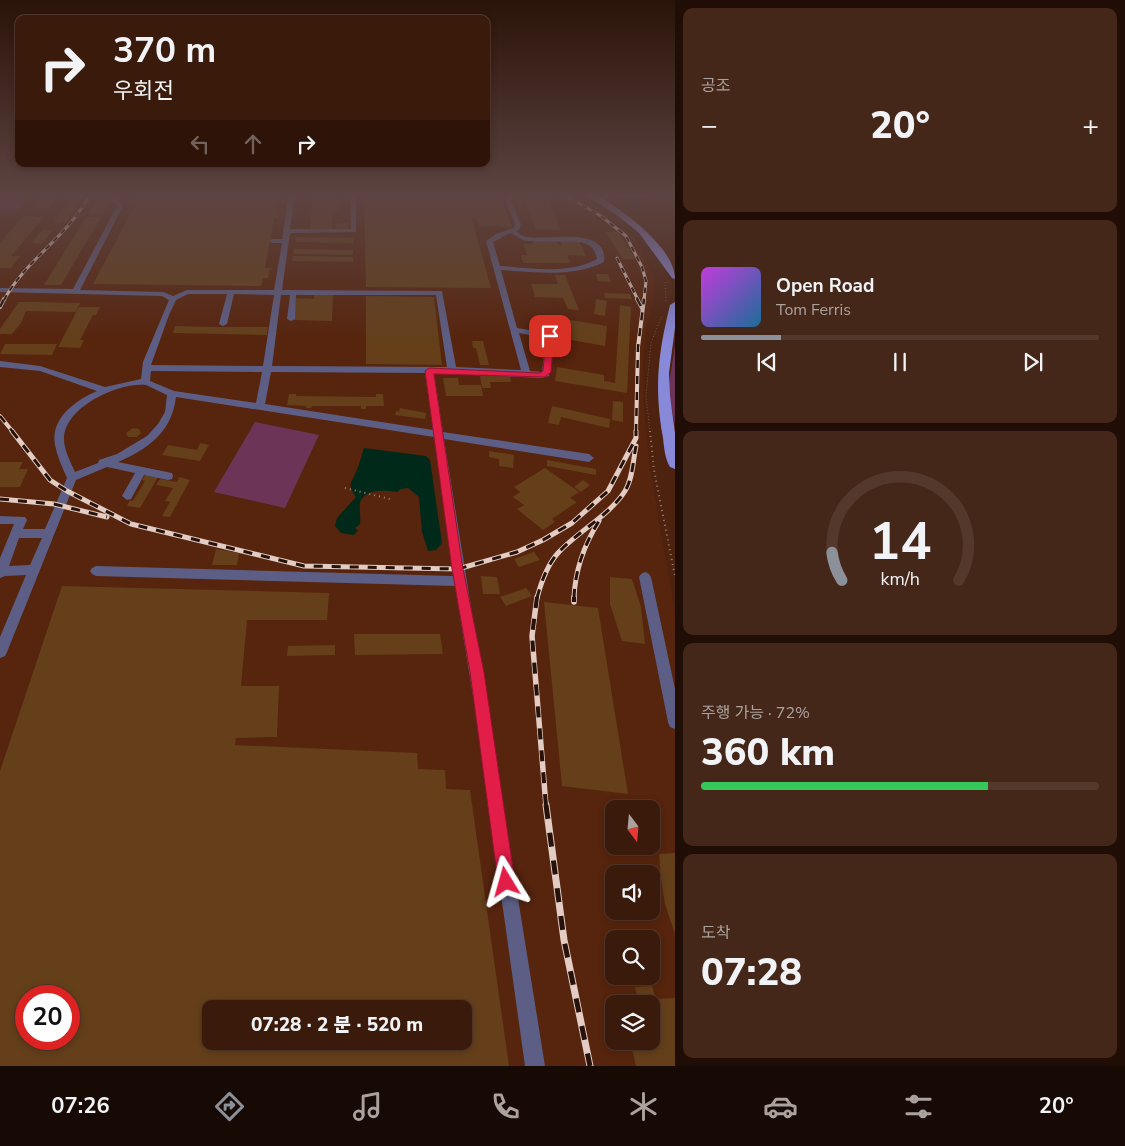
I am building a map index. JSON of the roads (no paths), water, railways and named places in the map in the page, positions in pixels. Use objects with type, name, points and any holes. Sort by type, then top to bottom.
[{"type":"main road","points":[[653,244],[675,276]]},
{"type":"main road","points":[[675,305],[668,328],[663,370],[666,422],[675,464]]},
{"type":"lane","points":[[76,291],[100,244]]},
{"type":"lane","points":[[260,406],[286,244]]},
{"type":"lane","points":[[491,244],[516,330],[526,373]]},
{"type":"lane","points":[[498,268],[576,269],[592,266],[601,260],[599,250],[591,244]]},
{"type":"lane","points":[[0,290],[164,294],[173,299]]},
{"type":"lane","points":[[145,382],[147,362],[162,322],[173,299],[187,292],[439,293],[452,370]]},
{"type":"lane","points":[[223,324],[231,292]]},
{"type":"lane","points":[[291,320],[292,296]]},
{"type":"lane","points":[[276,306],[292,307]]},
{"type":"lane","points":[[147,368],[452,370],[542,375],[546,374],[552,320]]},
{"type":"lane","points":[[516,330],[550,336]]},
{"type":"lane","points":[[0,364],[12,364],[62,373],[104,390]]},
{"type":"lane","points":[[429,371],[460,581],[477,672],[514,940],[535,1066]]},
{"type":"lane","points":[[72,478],[62,453],[59,432],[69,413],[104,390],[121,384],[145,382],[172,394],[589,458]]},
{"type":"lane","points":[[0,652],[72,478],[141,446],[160,431],[168,417],[172,404],[172,394]]},
{"type":"lane","points":[[103,463],[168,476]]},
{"type":"lane","points":[[128,496],[141,471]]},
{"type":"lane","points":[[0,520],[21,520],[0,572],[34,570]]},
{"type":"lane","points":[[16,534],[49,533]]},
{"type":"lane","points":[[96,571],[460,581]]},
{"type":"lane","points":[[645,577],[675,722]]},
{"type":"railway","points":[[4,300],[13,285],[51,244]]},
{"type":"railway","points":[[630,244],[642,267],[646,281],[644,300]]},
{"type":"railway","points":[[617,258],[638,300]]},
{"type":"railway","points":[[0,307],[4,299]]},
{"type":"railway","points":[[637,299],[642,308]]},
{"type":"railway","points":[[636,432],[638,347],[644,299]]},
{"type":"railway","points":[[0,416],[13,432]]},
{"type":"railway","points":[[12,431],[50,480],[67,491],[131,524],[304,566],[458,569],[517,552],[543,540],[572,523],[608,491],[636,438],[636,432]]},
{"type":"railway","points":[[537,598],[548,569],[558,553],[611,508],[625,491],[631,475],[636,446]]},
{"type":"railway","points":[[0,499],[54,504],[107,517]]},
{"type":"railway","points":[[574,598],[581,558],[599,521]]},
{"type":"railway","points":[[537,597],[532,636],[546,806]]},
{"type":"railway","points":[[546,805],[564,940],[590,1066]]}]
